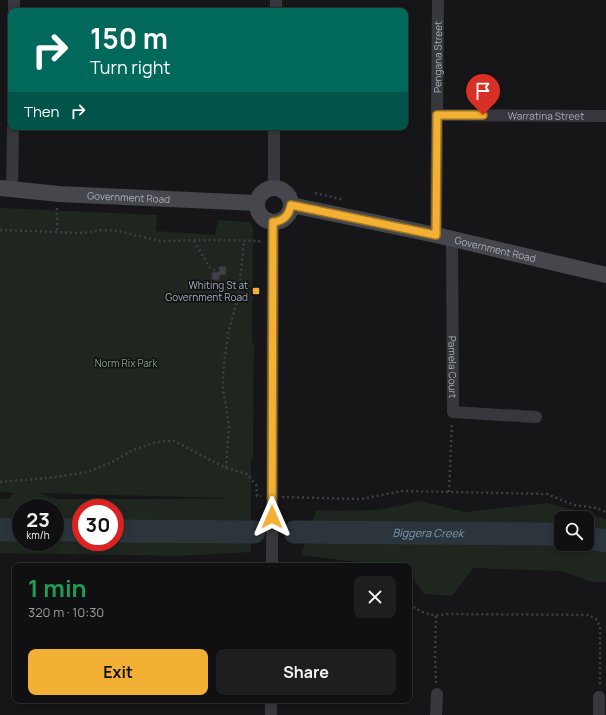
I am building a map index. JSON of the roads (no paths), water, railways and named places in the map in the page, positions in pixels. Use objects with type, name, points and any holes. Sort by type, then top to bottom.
[{"type":"main road","points":[[274,188],[280,189],[286,193],[290,198],[291,205],[288,215],[279,222],[273,222],[263,218],[259,214],[257,203],[258,197],[262,192],[274,188]]},
{"type":"main road","name":"Government Road","points":[[6,189],[59,194],[257,203]]},
{"type":"main road","name":"Government Road","points":[[291,205],[436,235],[606,275]]},
{"type":"street","name":"Pengana Street","points":[[436,235],[438,0]]},
{"type":"street","name":"Warratina Street","points":[[437,115],[606,116]]},
{"type":"street","points":[[6,189],[13,130]]},
{"type":"street","points":[[274,130],[274,188]]},
{"type":"street","points":[[272,563],[273,222]]},
{"type":"street","name":"Pamela Court","points":[[452,239],[453,412],[536,417]]},
{"type":"street","points":[[436,694],[436,715]]},
{"type":"street","points":[[599,697],[599,715]]},
{"type":"street","points":[[271,703],[271,715]]},
{"type":"waterway","name":"Biggera Creek","points":[[0,530],[12,530]]},
{"type":"waterway","name":"Biggera Creek","points":[[64,530],[72,530]]},
{"type":"waterway","name":"Biggera Creek","points":[[124,531],[254,532]]},
{"type":"waterway","name":"Biggera Creek","points":[[295,532],[554,534]]},
{"type":"waterway","name":"Biggera Creek","points":[[594,539],[606,541]]},
{"type":"place","name":"Whiting St at Government Road","points":[[256,291]]},
{"type":"park label","name":"Norm Rix Park","points":[[126,363]]}]
